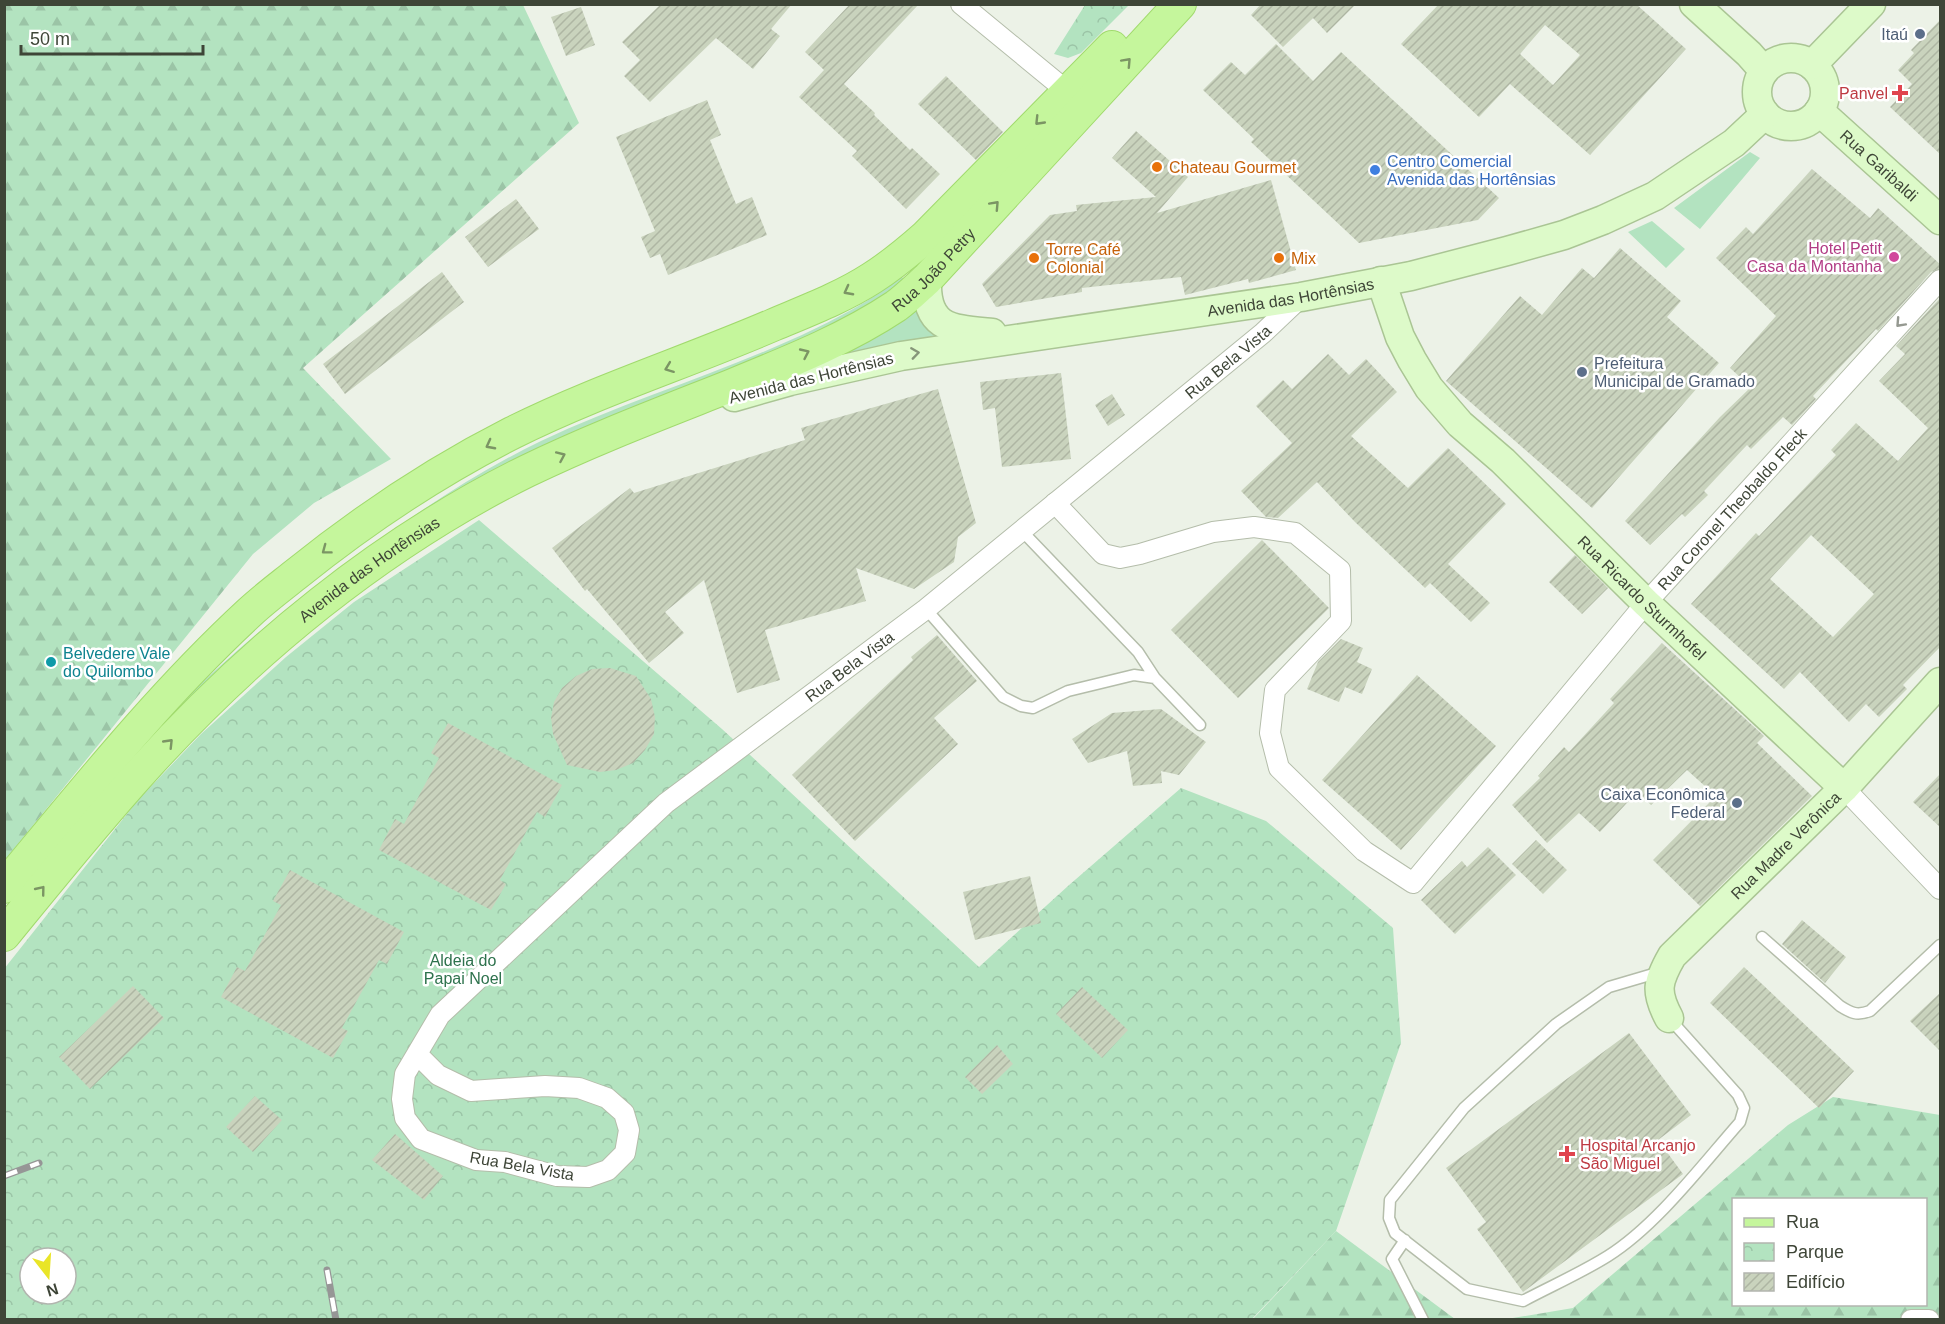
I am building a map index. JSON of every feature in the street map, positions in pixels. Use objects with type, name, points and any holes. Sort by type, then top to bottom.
[{"type":"main road","name":"Rua João Petry","points":[[4,886],[143,721],[196,665],[252,610],[328,548],[453,465],[514,432],[832,300],[869,280],[898,260],[926,236],[1154,4]]},
{"type":"main road","name":"Rua João Petry","points":[[615,432],[767,371],[849,332],[897,305],[927,279],[1180,4]]},
{"type":"main road","points":[[1694,4],[1749,54],[1764,71]]},
{"type":"main road","points":[[1812,65],[1872,4]]},
{"type":"main road","points":[[1787,58],[1800,59],[1812,65],[1821,75],[1825,87],[1824,100],[1819,111],[1807,122],[1792,126],[1777,123],[1765,114],[1759,104],[1757,92],[1764,71],[1774,62],[1787,58]]},
{"type":"main road","name":"Rua Garibaldi","points":[[1819,111],[1941,220]]},
{"type":"main road","name":"Avenida das Hortênsias","points":[[4,935],[143,770],[226,685],[299,621],[374,563],[452,512],[527,471],[615,432],[790,381],[901,356],[1300,297],[1411,276],[1564,235],[1655,196],[1734,143],[1765,114]]},
{"type":"main road","points":[[927,279],[926,292],[929,308],[936,319],[947,326],[959,330],[1030,337]]},
{"type":"main road","name":"Rua Ricardo Sturmhofel","points":[[1381,281],[1400,336],[1412,360],[1429,388],[1460,424],[1503,461],[1646,603],[1844,788]]},
{"type":"main road","name":"Rua Madre Verônica","points":[[1663,971],[1672,956],[1844,788],[1941,682]]},
{"type":"main road","points":[[1663,971],[1659,995],[1669,1018]]},
{"type":"street","points":[[960,4],[1068,92]]},
{"type":"street","name":"Rua Coronel Theobaldo Fleck","points":[[1055,503],[1103,554],[1111,556],[1120,558],[1130,556],[1213,532],[1254,527],[1294,533],[1340,570],[1341,621],[1275,690],[1270,732],[1272,741],[1279,768],[1364,851],[1413,883],[1646,603],[1941,280]]},
{"type":"street","name":"Rua Bela Vista","points":[[417,1054],[438,1075],[471,1091],[545,1086],[579,1088],[607,1098],[624,1113],[629,1130],[625,1153],[608,1170],[588,1178],[557,1176],[505,1162],[476,1160],[420,1139],[405,1118],[402,1099],[405,1074],[417,1054],[440,1016],[666,803],[926,609],[1263,333],[1300,297]]},
{"type":"street","name":"Rua Ricardo Sturmhofel","points":[[1844,788],[1941,889]]},
{"type":"street","points":[[1911,1320],[1929,1320]]},
{"type":"lane","points":[[1022,531],[1138,652],[1155,678],[1200,725]]},
{"type":"lane","points":[[926,609],[1003,698],[1021,706],[1033,708],[1068,691],[1134,675],[1155,678]]},
{"type":"lane","points":[[1762,937],[1840,1006],[1851,1013],[1860,1015],[1870,1011],[1941,945]]},
{"type":"lane","points":[[1663,971],[1609,987],[1556,1024],[1464,1108],[1390,1200],[1389,1218],[1395,1233],[1467,1289],[1523,1301],[1609,1256],[1635,1236],[1653,1220],[1740,1122],[1744,1108],[1738,1095],[1669,1018]]},
{"type":"lane","points":[[1405,1240],[1392,1259],[1424,1320]]},
{"type":"green space","points":[[5,4],[523,5],[579,123],[303,368],[391,459],[314,503],[253,554],[5,860]]},
{"type":"green space","points":[[1085,5],[1129,5],[1081,53],[1068,58],[1054,54]]},
{"type":"green space","points":[[1750,152],[1760,158],[1700,229],[1674,208]]},
{"type":"green space","points":[[1652,221],[1685,249],[1666,268],[1628,232]]},
{"type":"green space","points":[[901,276],[905,280],[871,306],[359,561],[5,921],[5,907],[129,756],[188,696],[250,640],[349,561],[440,498],[520,451],[581,423],[786,342],[865,302]]},
{"type":"green space","points":[[919,308],[941,336],[822,362]]},
{"type":"green space","name":"Aldeia do Papai Noel","points":[[479,520],[722,729],[979,967],[1181,788],[1266,821],[1393,928],[1401,1043],[1336,1231],[1252,1319],[5,1319],[4,969],[138,800],[201,734],[286,657],[354,602]]},
{"type":"green space","points":[[1833,1097],[1940,1115],[1940,1319],[1501,1320],[1573,1308],[1788,1125]]},
{"type":"green space","points":[[1336,1231],[1455,1319],[1252,1320]]},
{"type":"building","points":[[661,4],[792,4],[771,29],[780,36],[753,69],[716,38],[650,102],[624,76],[640,60],[622,42]]},
{"type":"building","points":[[850,4],[919,4],[844,84],[910,150],[912,148],[940,174],[906,209],[852,156],[857,151],[799,97],[824,70],[805,52]]},
{"type":"building","points":[[1261,4],[1356,4],[1327,33],[1313,18],[1283,47],[1251,15]]},
{"type":"building","points":[[1439,4],[1636,4],[1686,49],[1590,155],[1510,84],[1479,117],[1401,44]],"holes":[[[1545,25],[1580,55],[1553,85],[1520,54]]]},
{"type":"building","points":[[581,7],[595,45],[566,56],[551,17]]},
{"type":"building","points":[[1941,19],[1941,155],[1890,107],[1912,84],[1898,70],[1914,53],[1911,50]]},
{"type":"building","name":"Centro Comercial Avenida das Hortênsias","points":[[1276,44],[1313,81],[1341,52],[1499,198],[1478,220],[1359,243],[1251,142],[1254,139],[1203,90],[1231,62],[1245,75]]},
{"type":"building","points":[[946,76],[1003,132],[976,160],[918,104]]},
{"type":"building","points":[[707,100],[721,135],[710,140],[736,204],[752,197],[767,235],[668,275],[660,254],[650,258],[641,237],[655,231],[616,137]]},
{"type":"building","points":[[1136,131],[1188,177],[1157,213],[1271,180],[1296,270],[1249,283],[1248,279],[1185,295],[1181,277],[1082,288],[1082,292],[996,307],[982,284],[1050,215],[1077,211],[1076,205],[1156,197],[1112,158]]},
{"type":"building","points":[[1812,169],[1870,218],[1878,208],[1941,265],[1941,268],[1931,272],[1878,331],[1876,329],[1813,396],[1816,399],[1792,425],[1783,417],[1751,449],[1747,445],[1704,491],[1708,495],[1685,517],[1682,514],[1650,545],[1625,521],[1720,417],[1751,387],[1730,368],[1776,316],[1716,258],[1746,227],[1753,234]]},
{"type":"building","points":[[516,199],[539,229],[488,267],[465,237]]},
{"type":"building","name":"Prefeitura Municipal de Gramado","points":[[1620,248],[1681,301],[1667,317],[1719,363],[1592,508],[1446,381],[1520,296],[1542,315],[1582,268],[1594,278]]},
{"type":"building","points":[[442,272],[464,302],[345,394],[323,364]]},
{"type":"building","points":[[1941,297],[1941,646],[1903,685],[1907,689],[1879,717],[1866,704],[1849,722],[1800,672],[1784,689],[1691,604],[1756,533],[1759,536],[1836,455],[1831,450],[1856,423],[1898,461],[1928,428],[1879,381],[1905,354],[1896,346]],"holes":[[[1811,535],[1874,594],[1833,637],[1770,579]]]},
{"type":"building","points":[[1328,354],[1349,375],[1366,359],[1397,392],[1351,436],[1408,488],[1448,448],[1506,504],[1448,564],[1490,603],[1471,622],[1430,583],[1425,588],[1355,522],[1317,482],[1278,518],[1266,517],[1241,491],[1292,443],[1256,406],[1283,380],[1292,389]]},
{"type":"building","points":[[1061,373],[1071,459],[1002,467],[995,408],[983,410],[980,382]]},
{"type":"building","points":[[938,389],[976,523],[958,537],[954,562],[914,589],[856,568],[866,601],[765,630],[780,680],[737,693],[704,580],[665,612],[684,633],[649,663],[587,589],[585,591],[552,548],[630,488],[634,493],[805,440],[801,428]]},
{"type":"building","points":[[1112,394],[1125,415],[1108,426],[1095,405]]},
{"type":"building","points":[[1262,540],[1329,608],[1238,698],[1171,630]]},
{"type":"building","points":[[1575,555],[1608,588],[1582,614],[1549,582]]},
{"type":"building","points":[[937,635],[977,681],[934,718],[958,744],[855,841],[792,775],[913,660],[911,657]]},
{"type":"building","points":[[1341,639],[1363,648],[1357,662],[1372,669],[1362,694],[1345,687],[1339,702],[1307,689],[1318,662]]},
{"type":"building","points":[[1662,643],[1764,736],[1757,743],[1812,796],[1700,906],[1653,860],[1716,796],[1687,770],[1651,805],[1637,792],[1600,832],[1579,813],[1547,843],[1512,805],[1540,778],[1538,776],[1564,747],[1569,752],[1614,703],[1610,699]]},
{"type":"building","points":[[610,668],[636,676],[651,699],[655,717],[654,734],[645,750],[633,763],[616,770],[600,772],[567,765],[553,734],[551,718],[554,702],[562,688],[576,676],[592,669]]},
{"type":"building","points":[[1417,675],[1496,746],[1401,850],[1322,780]]},
{"type":"building","points":[[1161,709],[1206,742],[1179,775],[1161,771],[1162,783],[1133,786],[1127,751],[1088,763],[1072,739],[1112,713]]},
{"type":"building","points":[[448,723],[562,785],[545,817],[537,812],[500,880],[506,884],[491,910],[379,850],[395,819],[404,824],[439,758],[431,753]]},
{"type":"building","points":[[1941,773],[1941,828],[1913,802]]},
{"type":"building","points":[[1536,840],[1567,870],[1543,894],[1512,864]]},
{"type":"building","points":[[1488,847],[1516,875],[1455,934],[1421,900],[1462,861],[1467,867]]},
{"type":"building","points":[[290,870],[404,932],[387,964],[379,960],[342,1028],[348,1031],[333,1058],[221,997],[237,967],[245,971],[281,905],[273,901]]},
{"type":"building","points":[[1030,876],[1041,923],[975,940],[963,892]]},
{"type":"building","points":[[1802,920],[1846,957],[1825,983],[1782,944]]},
{"type":"building","points":[[1744,967],[1854,1071],[1819,1108],[1710,1003]]},
{"type":"building","points":[[133,986],[164,1018],[90,1089],[59,1057]]},
{"type":"building","points":[[1082,987],[1128,1030],[1102,1058],[1056,1014]]},
{"type":"building","points":[[1941,992],[1941,1052],[1910,1021]]},
{"type":"building","name":"Hospital Arcanjo São Miguel","points":[[1629,1033],[1691,1115],[1658,1140],[1683,1174],[1523,1292],[1477,1229],[1486,1222],[1446,1168]]},
{"type":"building","points":[[997,1045],[1013,1064],[982,1094],[965,1077]]},
{"type":"building","points":[[255,1096],[282,1120],[253,1152],[226,1127]]},
{"type":"building","points":[[395,1134],[443,1176],[424,1200],[372,1160]]},
{"type":"railway","points":[[4,1176],[39,1163]]},
{"type":"railway","points":[[327,1270],[336,1320]]},
{"type":"place","name":"Itaú","points":[[1920,34]]},
{"type":"place","name":"Panvel","points":[[1900,93]]},
{"type":"place","name":"Chateau Gourmet","points":[[1157,167]]},
{"type":"place","name":"Centro Comercial Avenida das Hortênsias","points":[[1375,170]]},
{"type":"place","name":"Hotel Petit Casa da Montanha","points":[[1894,257]]},
{"type":"place","name":"Torre Café Colonial","points":[[1034,258]]},
{"type":"place","name":"Mix","points":[[1279,258]]},
{"type":"place","name":"Prefeitura Municipal de Gramado","points":[[1582,372]]},
{"type":"place","name":"Belvedere Vale do Quilombo","points":[[51,662]]},
{"type":"place","name":"Caixa Econômica Federal","points":[[1737,803]]},
{"type":"place","name":"Hospital Arcanjo São Miguel","points":[[1567,1154]]}]
